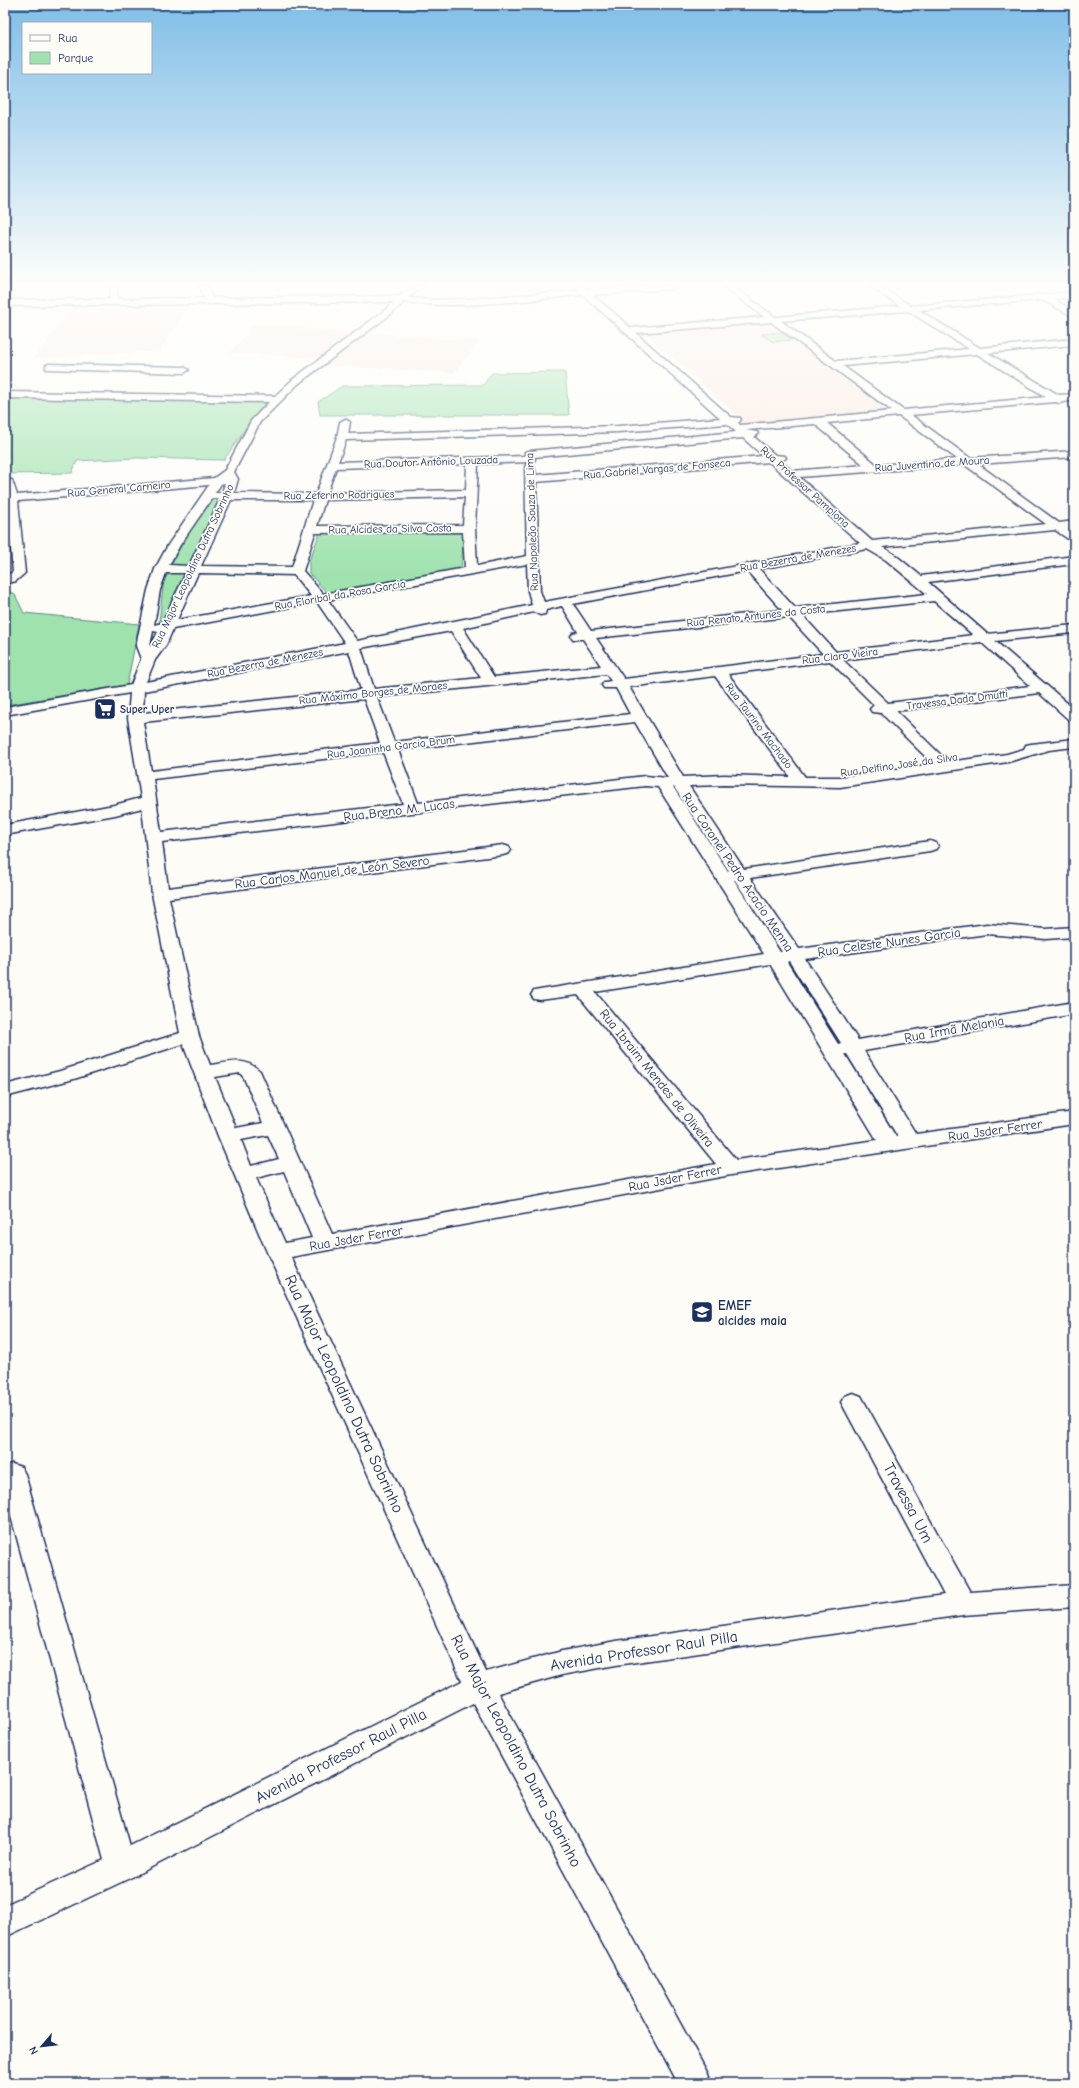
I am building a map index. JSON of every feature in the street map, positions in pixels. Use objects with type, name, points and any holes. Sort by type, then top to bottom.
[{"type":"street","name":"Rua Major Leopoldino Dutra Sobrinho","points":[[293,383],[256,421],[231,476],[227,496],[166,626],[159,645],[148,659],[137,688],[136,718],[144,776],[150,802],[160,894],[190,1036],[228,1136],[278,1252],[479,1686],[696,2083]]},
{"type":"street","name":"Rua Professor Pamplona","points":[[690,383],[778,458],[880,549],[918,580],[935,597],[1074,717]]},
{"type":"street","points":[[862,383],[966,462],[1067,529],[1074,539]]},
{"type":"street","points":[[1032,383],[1057,399]]},
{"type":"street","points":[[160,397],[169,387]]},
{"type":"street","points":[[5,395],[277,399]]},
{"type":"street","points":[[342,437],[742,427],[1057,399],[1071,401]]},
{"type":"street","points":[[818,421],[874,468]]},
{"type":"street","points":[[297,571],[311,530],[320,497],[342,437],[345,422]]},
{"type":"street","name":"Rua Doutor Antônio Louzada","points":[[332,465],[473,461],[530,456],[742,427]]},
{"type":"street","name":"Rua Napoleão Souza de Lima","points":[[527,432],[530,456],[534,592],[539,609]]},
{"type":"street","name":"Rua Juventino de Moura","points":[[794,473],[1074,454]]},
{"type":"street","name":"Rua Gabriel Vargas de Fonseca","points":[[531,479],[778,458]]},
{"type":"street","points":[[471,571],[469,528],[473,461]]},
{"type":"street","name":"Rua General Carneiro","points":[[8,499],[218,480],[231,476]]},
{"type":"street","name":"Rua Major Leopoldino Dutra Sobrinho","points":[[148,659],[143,646],[154,590],[161,569],[174,545],[218,480]]},
{"type":"street","points":[[5,580],[12,578],[19,573],[8,499],[8,482]]},
{"type":"street","name":"Rua Zeferino Rodrigues","points":[[207,496],[320,497],[470,493]]},
{"type":"street","name":"Rua Alcides da Silva Costa","points":[[311,530],[469,528]]},
{"type":"street","name":"Rua Bezerra de Menezes","points":[[5,711],[137,688],[525,611],[831,555],[931,542],[1067,529]]},
{"type":"street","name":"Rua Floribal da Rosa Garcia","points":[[147,629],[322,599],[533,559]]},
{"type":"street","points":[[918,580],[1074,560]]},
{"type":"street","points":[[161,569],[297,571],[322,599],[354,646],[412,808]]},
{"type":"street","points":[[747,570],[827,658],[934,764]]},
{"type":"street","name":"Rua Renato Antunes da Costa","points":[[582,636],[935,597]]},
{"type":"street","name":"Rua Coronel Pedro Acacio Menna","points":[[562,605],[605,670],[664,779],[695,822],[758,916],[793,956],[824,1001],[911,1142]]},
{"type":"street","points":[[455,626],[490,681]]},
{"type":"street","name":"Rua Claro Vieira","points":[[613,685],[984,638],[1074,629]]},
{"type":"street","name":"Rua Máximo Borges de Moraes","points":[[136,718],[605,670]]},
{"type":"street","name":"Rua Taurino Machado","points":[[718,672],[797,777]]},
{"type":"street","name":"Travessa Dada Dmutti","points":[[879,709],[1041,689]]},
{"type":"street","name":"Rua Joaninha Garcia Brum","points":[[144,776],[390,748],[631,718]]},
{"type":"street","name":"Rua Delfino José da Silva","points":[[664,779],[723,776],[797,777],[850,782],[934,764],[1008,758],[1043,748],[1074,743]]},
{"type":"street","name":"Rua Breno M. Lucas","points":[[154,838],[664,779]]},
{"type":"street","points":[[5,830],[115,810],[150,802]]},
{"type":"street","points":[[731,876],[930,846]]},
{"type":"street","name":"Rua Carlos Manuel de León Severo","points":[[160,894],[503,850]]},
{"type":"street","name":"Rua Coronel Pedro Acacio Menna","points":[[758,916],[775,958],[805,1004],[890,1145]]},
{"type":"street","name":"Rua Celeste Nunes Garcia","points":[[540,995],[775,958],[987,929],[1046,934],[1074,932]]},
{"type":"street","name":"Rua Ibraim Mendes de Oliveira","points":[[584,989],[731,1168]]},
{"type":"street","points":[[805,1004],[824,1001]]},
{"type":"street","name":"Rua Irmã Melania","points":[[833,1050],[852,1048],[1074,1008]]},
{"type":"street","points":[[5,1091],[67,1075],[190,1036]]},
{"type":"street","points":[[204,1072],[244,1067],[253,1075],[325,1243]]},
{"type":"street","name":"Rua Jsder Ferrer","points":[[278,1252],[731,1168],[1074,1118]]},
{"type":"street","points":[[228,1136],[275,1127]]},
{"type":"street","points":[[244,1174],[291,1163]]},
{"type":"street","name":"Travessa Um","points":[[853,1402],[963,1604]]},
{"type":"street","points":[[12,1474],[121,1867]]},
{"type":"street","name":"Avenida Professor Raul Pilla","points":[[5,1921],[121,1867],[479,1686],[562,1662],[616,1653],[963,1604],[1074,1596]]},
{"type":"shaded area","points":[[701,383],[855,383],[894,412],[748,425]]},
{"type":"green space","points":[[484,383],[566,383],[569,415],[320,415],[318,402],[342,386],[483,385]]},
{"type":"green space","points":[[5,398],[268,400],[251,420],[224,460],[137,458],[77,461],[72,473],[5,474]]},
{"type":"green space","points":[[213,499],[220,499],[191,564],[176,567],[171,564],[189,533]]},
{"type":"green space","points":[[464,530],[461,570],[328,594],[309,573],[309,561],[320,533]]},
{"type":"green space","points":[[174,572],[182,572],[184,575],[165,622],[159,623],[164,577]]},
{"type":"green space","points":[[5,593],[14,593],[24,613],[139,624],[127,685],[5,705]]},
{"type":"place","name":"Super Uper","points":[[105,709]]},
{"type":"place","name":"EMEF alcides maia","points":[[702,1312]]}]
